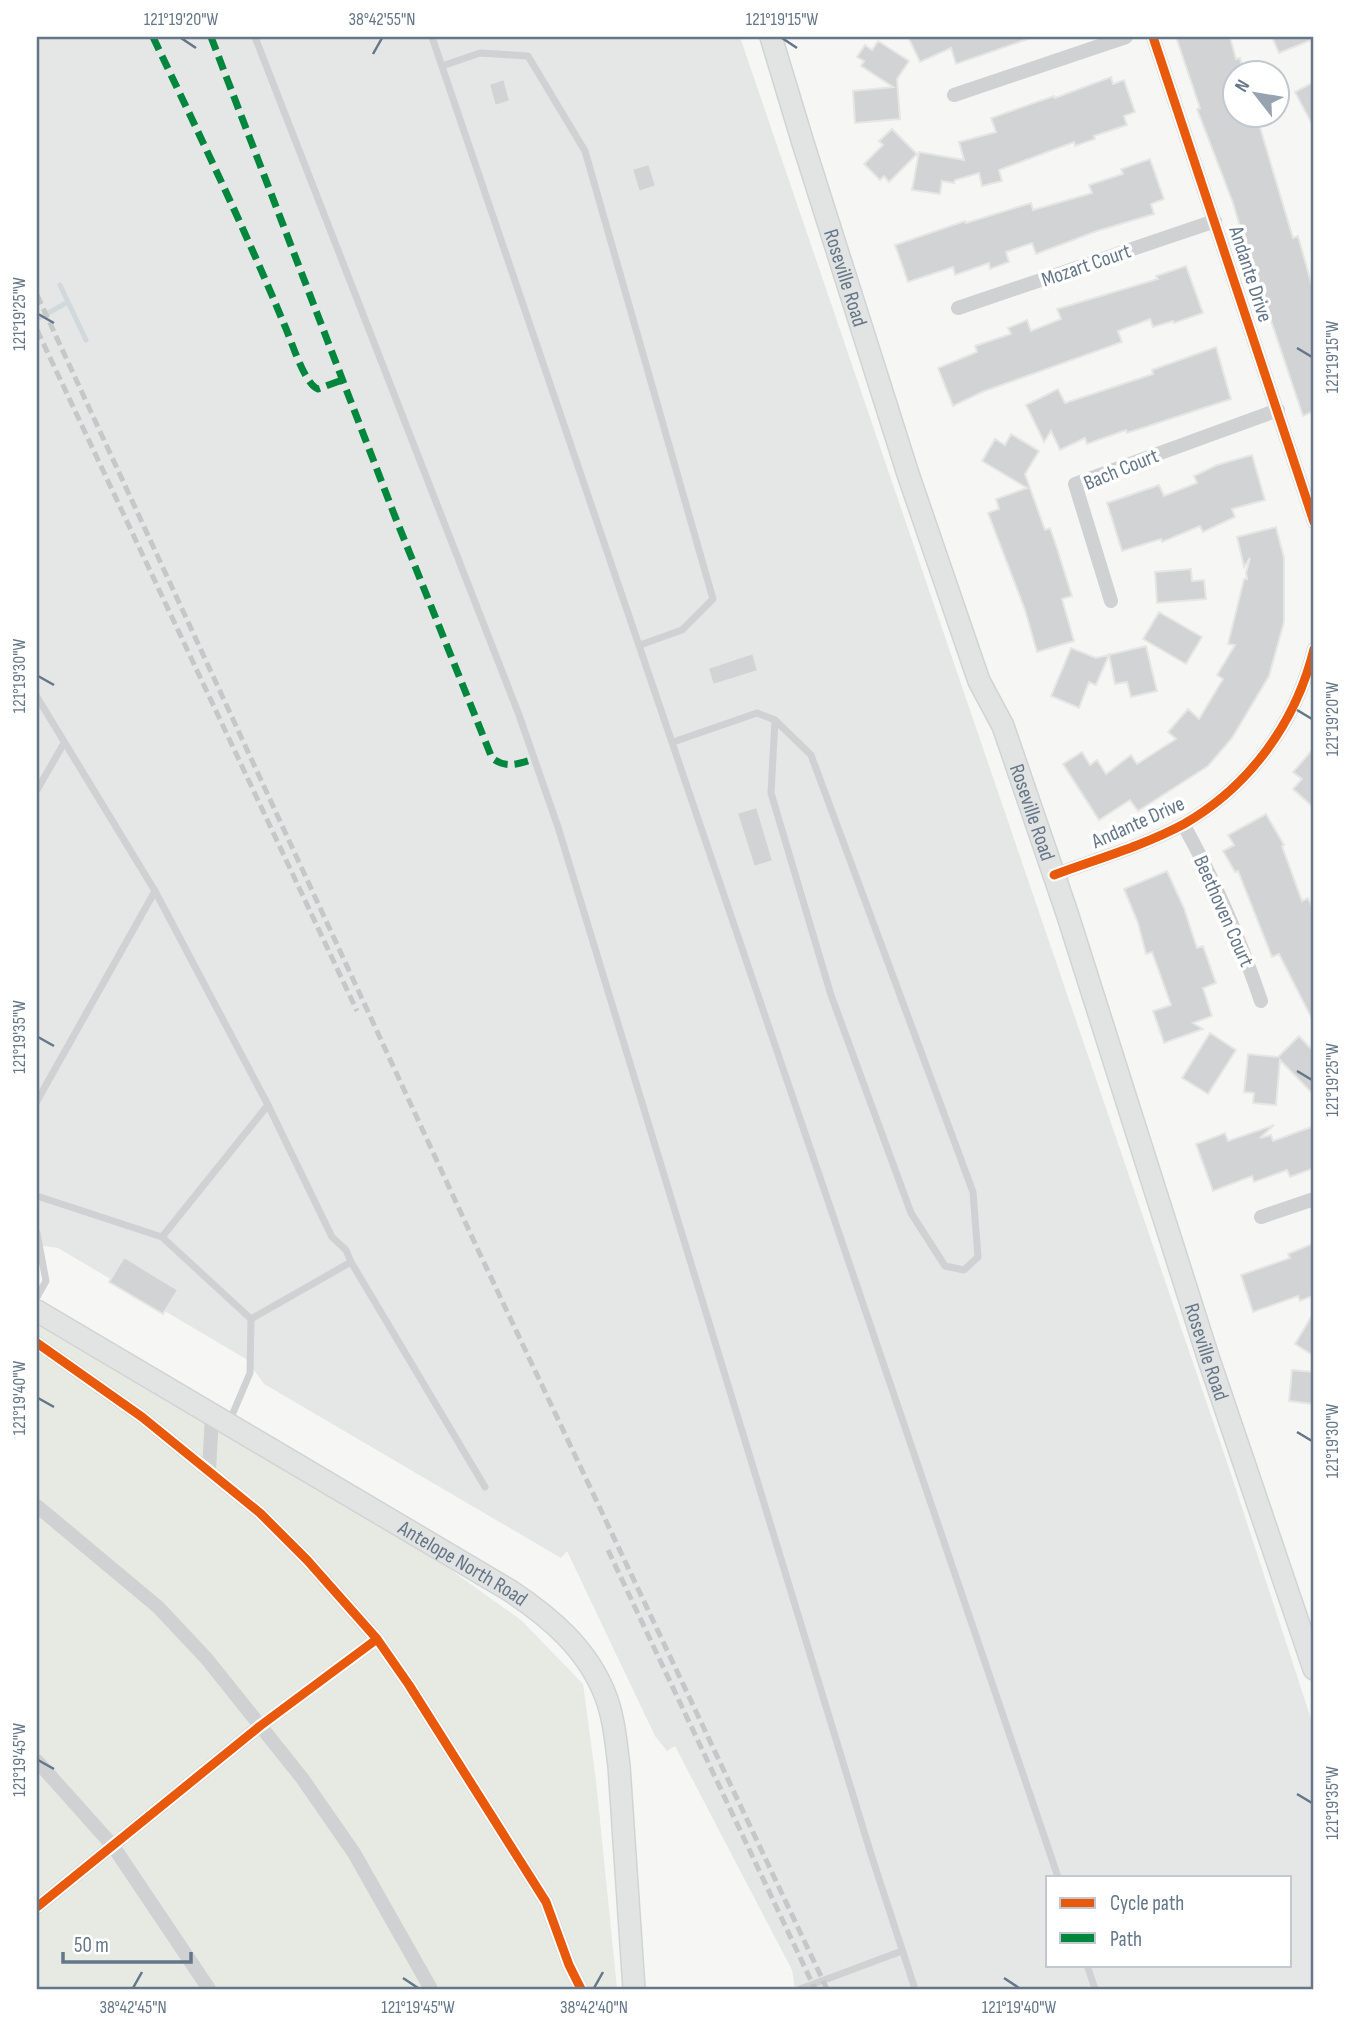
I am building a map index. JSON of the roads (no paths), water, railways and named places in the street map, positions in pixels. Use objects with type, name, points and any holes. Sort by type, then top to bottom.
[{"type":"main road","name":"Roseville Road","points":[[771,37],[908,474],[979,681],[1003,726],[1054,875],[1209,1360],[1314,1669]]},
{"type":"main road","name":"Antelope North Road","points":[[37,1311],[509,1590],[537,1608],[578,1648],[606,1697],[614,1730],[635,1989]]},
{"type":"street","points":[[954,94],[1126,37]]},
{"type":"street","name":"Andante Drive","points":[[1153,37],[1314,522]]},
{"type":"street","name":"Mozart Court","points":[[958,308],[1215,221]]},
{"type":"street","name":"Bach Court","points":[[1111,601],[1075,484],[1278,410]]},
{"type":"street","name":"Andante Drive","points":[[1054,875],[1148,841],[1207,809],[1250,771],[1276,737],[1300,693],[1314,649]]},
{"type":"street","points":[[1300,693],[1314,700]]},
{"type":"street","name":"Beethoven Court","points":[[1183,824],[1222,899],[1261,1001]]},
{"type":"street","points":[[1261,1217],[1314,1199]]},
{"type":"street","points":[[37,1343],[142,1417],[260,1513],[307,1560],[377,1639],[547,1902],[569,1965],[581,1989]]},
{"type":"street","points":[[209,1471],[220,1419]]},
{"type":"street","points":[[37,1506],[158,1607],[206,1658],[302,1778],[354,1853],[430,1989]]},
{"type":"street","points":[[37,1907],[260,1726],[377,1639]]},
{"type":"street","points":[[37,1761],[113,1846],[209,1989]]},
{"type":"lane","points":[[255,37],[505,679],[558,827],[915,1989]]},
{"type":"lane","points":[[432,37],[1058,1876]]},
{"type":"lane","points":[[442,66],[480,53],[528,56],[585,151],[713,599],[682,630],[640,645]]},
{"type":"lane","points":[[37,697],[155,891],[268,1105],[332,1237],[346,1250],[485,1487]]},
{"type":"lane","points":[[673,742],[757,713],[775,720],[811,755],[972,1192],[978,1257],[964,1270],[945,1266],[911,1213],[831,995],[771,793],[775,720]]},
{"type":"lane","points":[[37,790],[64,743]]},
{"type":"lane","points":[[37,1101],[155,891]]},
{"type":"lane","points":[[162,1237],[268,1105]]},
{"type":"lane","points":[[37,1196],[162,1237],[251,1319],[250,1373],[220,1419]]},
{"type":"lane","points":[[37,1233],[46,1281],[37,1297]]},
{"type":"lane","points":[[251,1319],[351,1262]]},
{"type":"lane","points":[[800,1989],[902,1951]]},
{"type":"lane","points":[[1087,1966],[1095,1989]]},
{"type":"waterway","points":[[60,285],[86,340]]},
{"type":"waterway","points":[[37,319],[68,302]]},
{"type":"railway","points":[[37,295],[479,1252],[827,1989]]},
{"type":"railway","points":[[37,330],[357,1011]]},
{"type":"railway","points":[[608,1550],[815,1989]]}]
